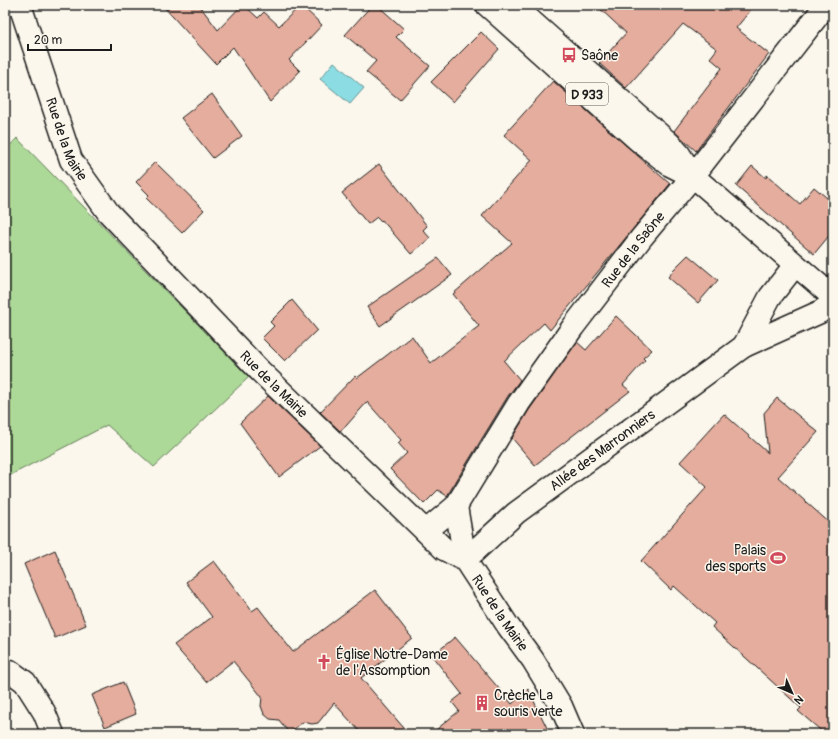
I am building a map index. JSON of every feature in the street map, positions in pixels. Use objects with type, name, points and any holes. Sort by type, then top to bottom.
[{"type":"street","name":"Rue de la Mairie","points":[[20,5],[71,160],[108,212],[260,371],[444,549],[465,560],[509,626],[534,660],[557,700],[573,734]]},
{"type":"street","name":"D 933","points":[[487,5],[638,140],[670,165],[693,176]]},
{"type":"street","name":"D 933","points":[[513,5],[669,143],[679,154],[693,176],[833,297]]},
{"type":"street","name":"Rue de la Saône","points":[[426,531],[456,506],[519,403],[573,327],[642,237],[693,176],[826,5]]},
{"type":"street","name":"Allée des Marronniers","points":[[744,346],[770,297],[796,265]]},
{"type":"street","name":"Allée des Marronniers","points":[[465,560],[516,513],[744,346],[820,312],[833,303]]},
{"type":"street","points":[[456,506],[465,560]]},
{"type":"street","points":[[10,670],[26,682],[44,712],[53,734]]},
{"type":"green space","points":[[17,138],[249,377],[154,467],[107,425],[5,478],[5,151]]},
{"type":"water","points":[[334,62],[364,88],[350,104],[320,79]]},
{"type":"building","points":[[162,5],[199,5],[218,30],[242,5],[244,5],[258,18],[264,12],[279,26],[301,5],[322,25],[289,60],[300,71],[270,102],[233,47],[216,64]]},
{"type":"building","points":[[372,5],[377,5],[404,29],[396,37],[430,66],[400,100],[366,72],[376,61],[345,35]]},
{"type":"building","points":[[596,5],[755,5],[736,28],[769,54],[696,151],[674,131],[722,68],[710,58],[717,49],[683,24],[626,88],[599,63],[626,33]]},
{"type":"building","points":[[481,32],[499,49],[453,102],[431,82]]},
{"type":"building","points":[[553,81],[670,184],[550,330],[544,323],[504,361],[520,380],[508,396],[447,496],[438,490],[424,504],[390,469],[407,453],[398,443],[401,440],[367,402],[340,431],[320,412],[355,376],[357,378],[412,336],[431,363],[479,326],[453,294],[512,243],[482,216],[532,160],[504,135]]},
{"type":"building","points":[[212,94],[242,136],[213,158],[181,118]]},
{"type":"building","points":[[155,162],[204,210],[182,233],[146,198],[149,195],[136,182]]},
{"type":"building","points":[[379,164],[427,226],[423,230],[430,238],[411,254],[382,220],[381,221],[377,217],[368,224],[342,193]]},
{"type":"building","points":[[752,166],[766,178],[767,175],[800,204],[814,187],[833,203],[833,231],[814,254],[736,186]]},
{"type":"building","points":[[688,255],[718,280],[698,303],[668,277]]},
{"type":"building","points":[[438,258],[452,275],[380,326],[367,307]]},
{"type":"building","points":[[292,300],[317,330],[285,361],[262,338],[274,326],[270,322]]},
{"type":"building","points":[[616,316],[652,350],[643,358],[645,360],[623,385],[630,391],[535,465],[512,438],[529,410],[577,342],[586,350]]},
{"type":"building","points":[[268,396],[320,446],[279,477],[240,423]]},
{"type":"building","points":[[777,398],[818,432],[778,477],[833,526],[833,734],[825,734],[798,711],[801,708],[712,627],[715,623],[674,586],[671,590],[641,561],[707,487],[680,462],[724,414],[768,453],[764,413]]},
{"type":"building","points":[[55,550],[86,625],[55,638],[24,564]]},
{"type":"building","points":[[214,561],[252,611],[258,607],[293,652],[375,590],[412,638],[361,678],[409,734],[362,734],[334,703],[318,723],[312,724],[303,722],[289,733],[279,720],[270,719],[264,714],[261,706],[262,697],[233,661],[206,682],[174,645],[212,617],[186,582]]},
{"type":"building","name":"Crèche La souris verte","points":[[455,637],[512,704],[528,689],[550,734],[431,734],[459,711],[452,702],[462,694],[432,656]]},
{"type":"building","points":[[123,682],[136,714],[105,727],[92,695]]},
{"type":"place","name":"Saône","points":[[569,55]]},
{"type":"place","name":"Palais des sports","points":[[778,558]]},
{"type":"place","name":"Église Notre-Dame de l'Assomption","points":[[324,662]]},
{"type":"place","name":"Crèche La souris verte","points":[[482,703]]}]
